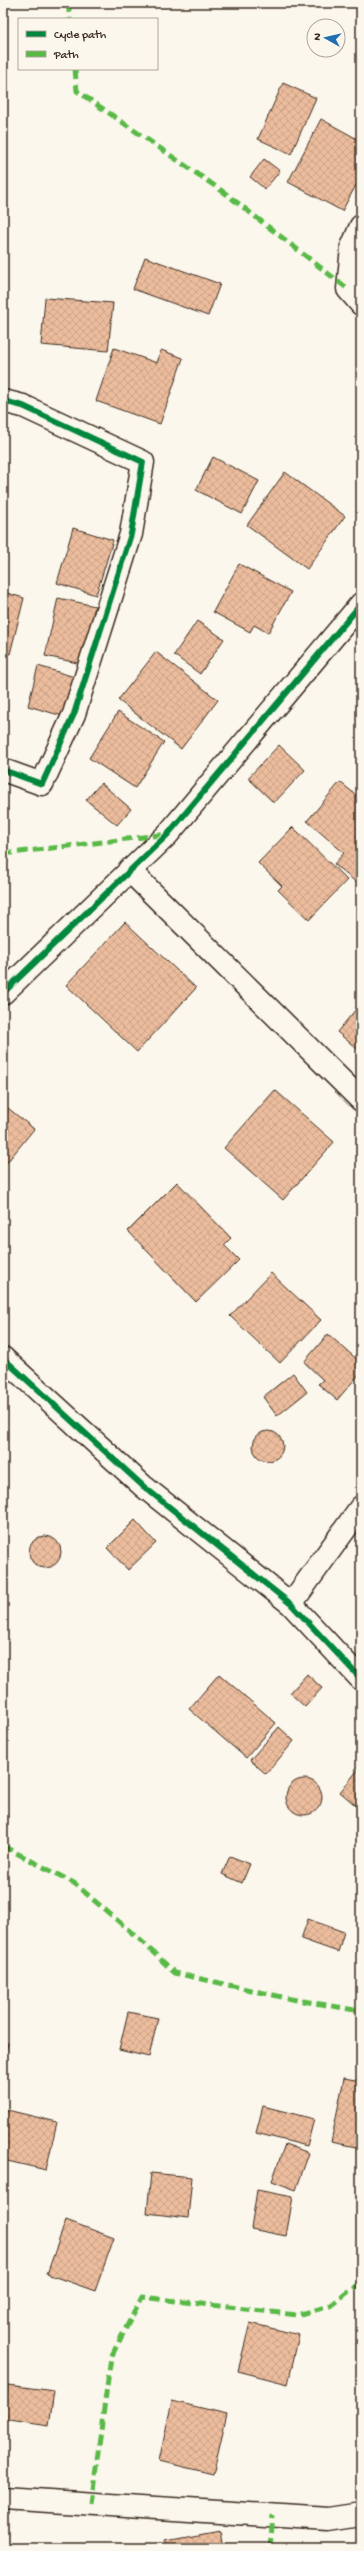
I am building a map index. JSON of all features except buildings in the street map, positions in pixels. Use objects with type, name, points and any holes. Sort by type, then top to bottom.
[{"type":"street","points":[[361,226],[352,248],[348,289],[361,304]]},
{"type":"street","points":[[3,400],[23,406],[143,462],[131,534],[74,714],[42,784],[3,770]]},
{"type":"street","points":[[3,994],[129,870],[168,834],[361,604]]},
{"type":"street","points":[[129,870],[361,1100]]},
{"type":"street","points":[[3,1358],[143,1486],[291,1604],[361,1679]]},
{"type":"street","points":[[291,1604],[361,1507]]},
{"type":"street","points":[[3,2498],[328,2519],[361,2514]]},
{"type":"marked path","points":[[68,3],[70,18]]},
{"type":"marked path","points":[[75,70],[77,91],[225,193],[348,289]]},
{"type":"marked path","points":[[3,854],[168,834]]},
{"type":"marked path","points":[[3,1846],[74,1883],[139,1939],[175,1973],[291,1999],[361,2011]]},
{"type":"marked path","points":[[91,2504],[111,2357],[142,2297],[297,2315],[330,2306],[361,2282]]},
{"type":"marked path","points":[[270,2548],[273,2515]]},
{"type":"cycle path","points":[[3,401],[23,406],[143,462],[131,534],[74,714],[42,784],[3,770]]},
{"type":"cycle path","points":[[3,993],[168,834],[361,604]]},
{"type":"cycle path","points":[[3,1358],[143,1486],[291,1604],[361,1679]]}]
